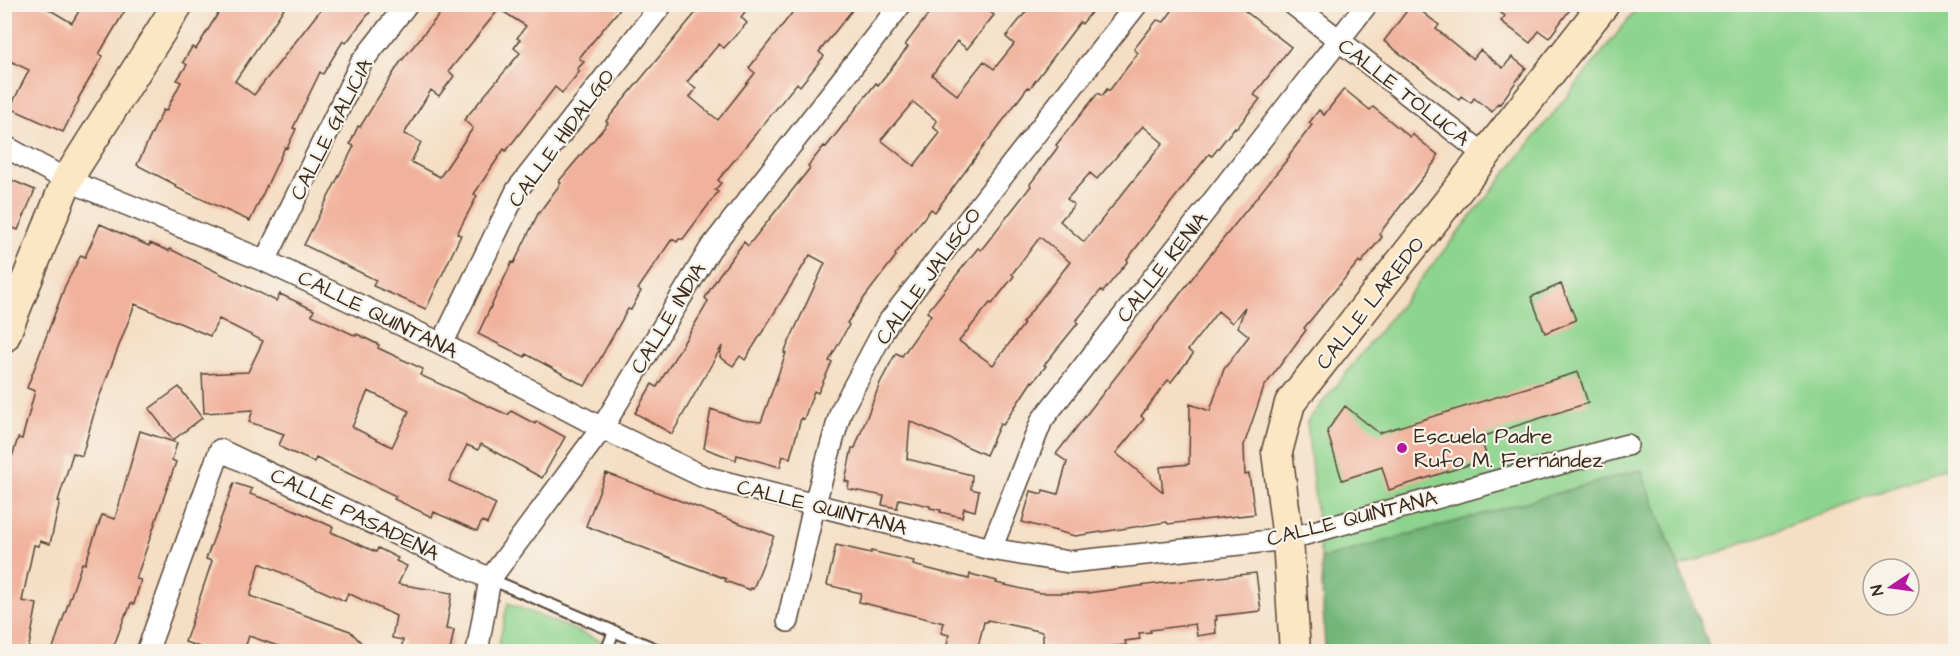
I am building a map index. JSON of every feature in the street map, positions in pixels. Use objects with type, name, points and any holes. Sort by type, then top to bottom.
[{"type":"main road","points":[[4,337],[67,180],[178,4]]},
{"type":"main road","name":"CALLE LAREDO","points":[[1295,651],[1288,539],[1277,452],[1290,403],[1604,4]]},
{"type":"street","name":"CALLE GALICIA","points":[[265,261],[361,63],[407,4]]},
{"type":"street","name":"CALLE HIDALGO","points":[[442,344],[517,190],[662,4]]},
{"type":"street","name":"CALLE INDIA","points":[[477,651],[490,579],[602,428],[710,249],[901,4]]},
{"type":"street","name":"CALLE JALISCO","points":[[788,621],[814,506],[841,411],[887,324],[1137,4]]},
{"type":"street","name":"CALLE TOLUCA","points":[[1293,4],[1486,156]]},
{"type":"street","name":"CALLE KENIA","points":[[991,549],[1042,420],[1367,4]]},
{"type":"street","name":"CALLE QUINTANA","points":[[4,146],[67,180],[265,261],[442,344],[602,428],[704,477],[991,549],[1069,562],[1288,539],[1627,445]]},
{"type":"street","name":"CALLE PASADENA","points":[[147,651],[220,450],[490,579]]},
{"type":"lane","points":[[490,579],[663,651]]},
{"type":"lane","points":[[606,651],[614,631]]},
{"type":"green space","points":[[1640,5],[1955,5],[1955,464],[1679,567],[1641,470],[1321,559],[1307,422]]},
{"type":"green space","points":[[1641,470],[1711,651],[1325,651],[1321,559]]},
{"type":"green space","points":[[508,603],[626,651],[497,652]]},
{"type":"building","points":[[4,4],[40,4],[72,23],[83,4],[129,4],[99,54],[103,56],[78,99],[63,132],[10,108],[29,70],[4,58]]},
{"type":"building","points":[[224,4],[287,4],[235,81],[254,95],[325,4],[360,4],[370,12],[346,43],[343,41],[323,74],[320,72],[293,128],[296,129],[250,221],[175,187],[176,185],[137,165],[163,110],[166,111],[181,82],[177,80],[187,65],[183,62],[192,47],[196,49]]},
{"type":"building","points":[[448,4],[624,4],[579,58],[584,62],[577,69],[580,71],[562,93],[555,87],[506,151],[504,149],[474,194],[477,196],[457,234],[461,235],[426,309],[373,286],[376,280],[304,245],[354,146],[350,144],[358,126],[360,127],[399,64]],"holes":[[[499,9],[526,26],[517,38],[520,40],[514,48],[520,53],[464,120],[473,128],[440,177],[411,162],[421,142],[404,134],[431,90],[439,96],[454,76],[449,71]]]},
{"type":"building","points":[[703,4],[751,4],[741,17],[747,23],[724,48],[719,44],[687,82],[696,89],[690,97],[718,120],[755,73],[749,68],[799,4],[857,4],[819,52],[824,56],[800,86],[797,83],[718,180],[721,183],[715,190],[718,192],[683,239],[677,242],[672,239],[638,289],[641,291],[631,310],[628,309],[585,386],[526,354],[525,357],[478,334],[512,262],[514,263],[538,214],[561,183],[559,181]]},
{"type":"building","points":[[936,4],[980,4],[994,15],[967,49],[957,41],[932,75],[957,95],[984,61],[994,69],[1014,44],[1006,37],[1032,4],[1098,4],[1082,24],[1080,22],[1030,88],[1028,87],[935,212],[931,209],[895,254],[896,256],[864,298],[847,323],[849,325],[829,361],[832,362],[818,393],[814,391],[804,419],[801,418],[790,458],[783,456],[780,467],[737,455],[736,460],[704,448],[711,409],[742,420],[761,422],[786,353],[784,353],[825,263],[810,255],[745,360],[740,356],[733,366],[720,357],[722,346],[672,434],[635,413],[652,384],[657,387],[704,309],[708,301],[705,298],[719,275],[744,242],[748,246],[810,168],[808,166],[824,146],[826,147],[876,83],[878,85],[908,47],[905,45]],"holes":[[[913,102],[937,121],[933,127],[940,133],[914,166],[881,140]]]},
{"type":"building","points":[[1177,4],[1236,4],[1291,47],[1254,95],[1260,99],[1212,156],[1209,154],[1128,261],[1076,321],[1078,323],[1032,381],[1003,425],[1000,424],[986,455],[910,421],[907,459],[972,475],[971,489],[979,491],[975,511],[964,508],[962,517],[899,499],[897,508],[882,505],[884,496],[848,489],[849,482],[845,481],[852,448],[855,448],[880,383],[896,353],[902,356],[931,315],[927,312],[978,248],[981,250],[1031,186],[1030,184],[1058,147],[1056,145],[1098,93],[1102,96],[1107,89],[1109,91],[1138,53],[1134,49],[1157,20],[1164,22]],"holes":[[[1143,126],[1163,143],[1084,242],[1060,221],[1074,205],[1067,199],[1090,173],[1097,179]],[[1040,237],[1070,262],[1022,323],[1024,324],[993,365],[959,341],[1014,276],[1012,274]]]},
{"type":"building","points":[[1412,4],[1439,25],[1436,29],[1473,59],[1480,50],[1503,68],[1512,57],[1526,68],[1492,112],[1474,98],[1471,103],[1461,96],[1459,100],[1384,41]]},
{"type":"building","points":[[1489,4],[1574,4],[1549,38],[1539,31],[1530,43],[1501,21],[1505,16]]},
{"type":"building","points":[[1344,89],[1370,110],[1373,107],[1410,137],[1412,134],[1438,155],[1379,234],[1382,237],[1361,263],[1359,261],[1304,328],[1306,330],[1264,387],[1244,445],[1245,475],[1249,474],[1255,514],[1168,524],[1167,522],[1075,536],[1022,522],[1031,491],[1042,494],[1043,490],[1058,494],[1067,462],[1056,454],[1290,156],[1312,125],[1309,123],[1319,110],[1324,115]],"holes":[[[1245,307],[1238,327],[1249,336],[1224,369],[1210,411],[1190,404],[1189,464],[1160,467],[1163,492],[1116,453],[1144,419],[1141,416],[1168,380],[1171,382],[1193,354],[1188,350],[1218,311],[1232,323]]]},
{"type":"building","points":[[4,177],[35,190],[18,230],[4,224]]},
{"type":"building","points":[[100,224],[149,246],[150,243],[169,251],[170,249],[276,301],[280,294],[314,310],[312,315],[356,336],[357,334],[379,345],[378,348],[423,369],[420,375],[508,415],[511,411],[535,424],[536,421],[565,437],[542,478],[481,444],[478,450],[467,445],[449,481],[496,504],[487,524],[482,521],[477,531],[434,512],[432,517],[394,499],[396,496],[316,458],[314,462],[284,449],[279,445],[284,434],[249,422],[253,410],[204,413],[202,374],[248,372],[263,341],[219,319],[210,336],[135,304],[97,403],[82,456],[73,453],[58,501],[60,501],[50,544],[40,541],[39,546],[34,545],[22,601],[37,604],[28,651],[4,651],[4,482],[18,438],[22,439],[35,391],[27,388],[65,286],[81,255],[85,257]],"holes":[[[368,391],[409,411],[392,447],[352,427]]]},
{"type":"building","points":[[1561,284],[1576,320],[1545,333],[1531,297]]},
{"type":"building","points":[[1578,372],[1588,403],[1481,437],[1487,459],[1389,490],[1382,467],[1342,480],[1327,431],[1345,406],[1379,433]]},
{"type":"building","points":[[179,387],[202,418],[173,440],[149,409]]},
{"type":"building","points":[[140,431],[177,443],[172,460],[176,462],[136,579],[141,580],[134,604],[131,603],[126,613],[112,651],[52,651],[82,563],[85,564],[102,515],[115,519]]},
{"type":"building","points":[[606,473],[774,536],[753,589],[725,581],[726,579],[586,526]]},
{"type":"building","points":[[234,483],[252,489],[250,494],[288,507],[333,527],[331,532],[376,552],[378,548],[398,558],[396,561],[407,566],[398,584],[452,593],[446,629],[454,630],[450,651],[401,651],[403,640],[392,638],[396,616],[348,593],[345,601],[260,563],[250,596],[350,631],[369,651],[292,651],[249,636],[244,651],[212,651],[185,642],[212,561],[206,559]]},
{"type":"building","points":[[836,545],[914,561],[913,565],[969,579],[970,574],[997,581],[996,583],[1040,593],[1087,593],[1256,573],[1261,611],[1216,616],[1216,633],[1197,636],[1195,624],[1150,630],[1151,632],[1139,633],[1140,639],[1125,641],[1126,645],[1096,648],[1043,646],[1043,632],[988,620],[984,622],[977,651],[956,651],[957,647],[947,645],[949,635],[941,633],[944,623],[859,602],[861,593],[827,585]]},
{"type":"place","name":"Escuela Padre Rufo M. Fernández","points":[[1402,448]]}]
